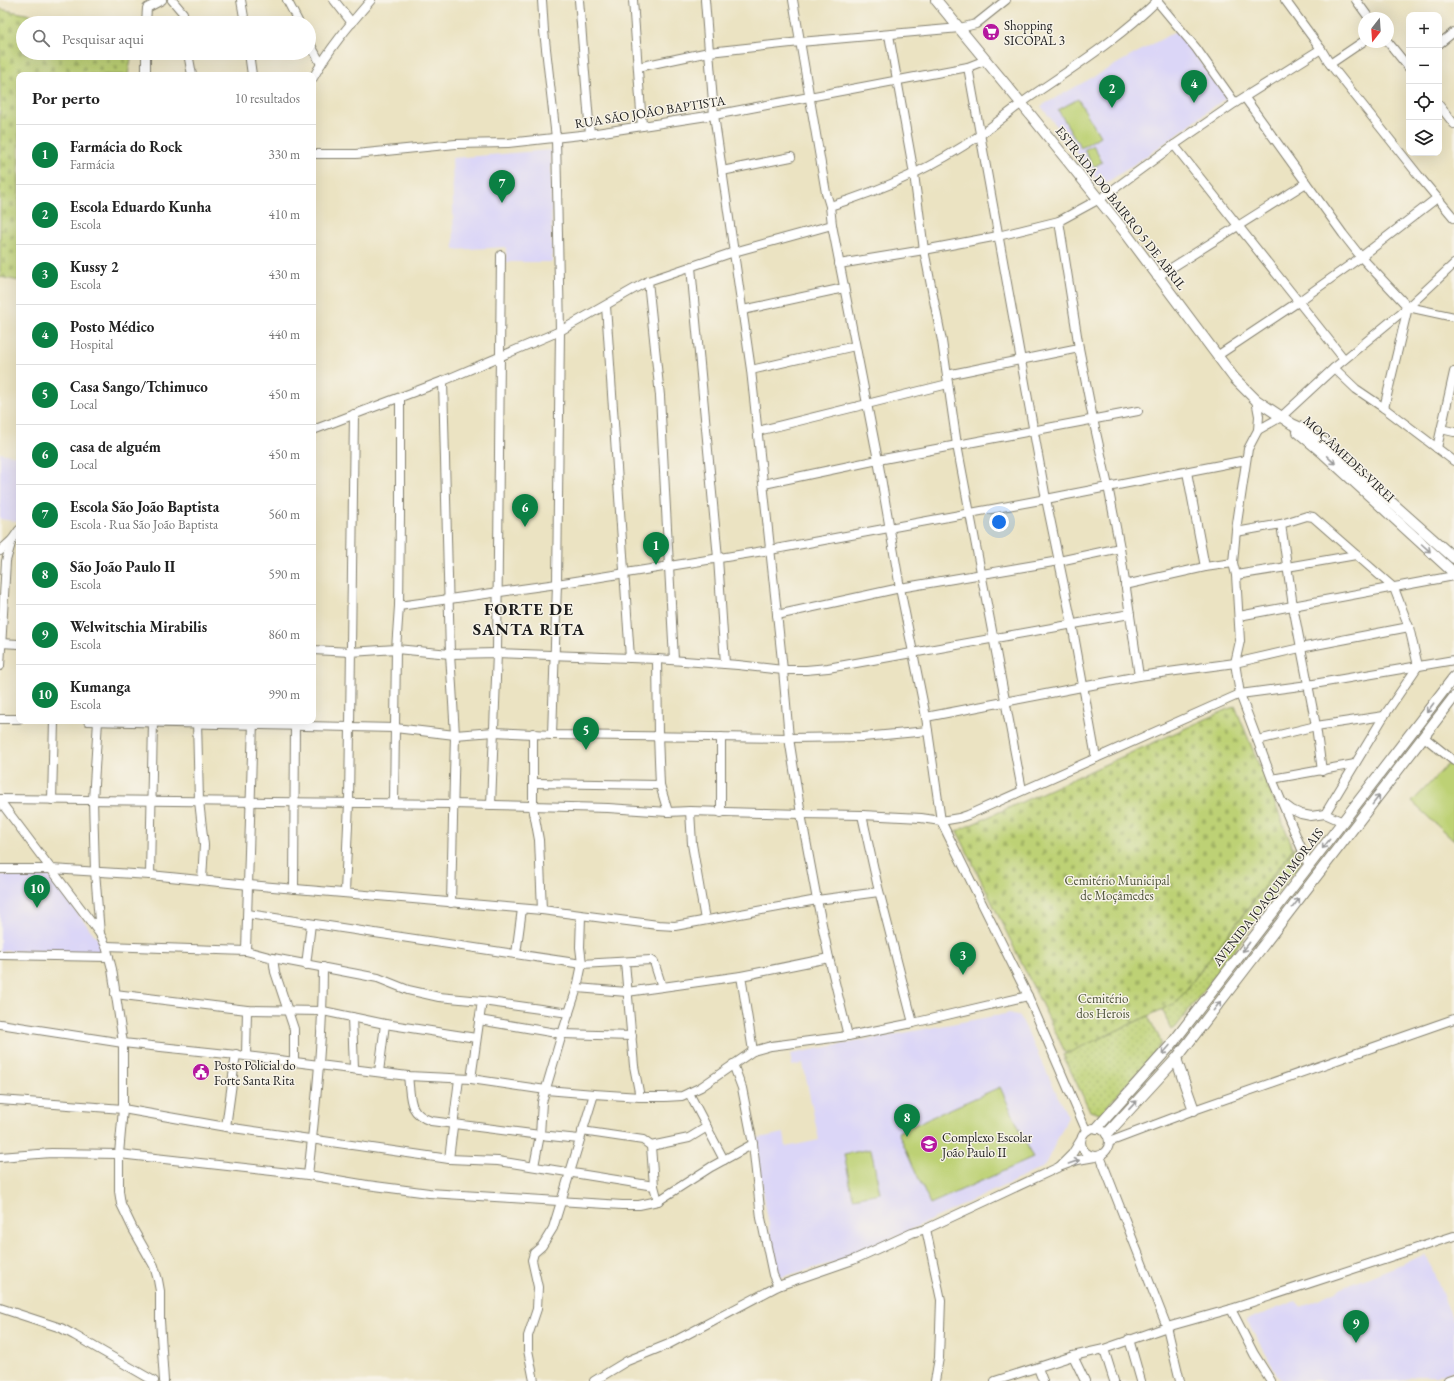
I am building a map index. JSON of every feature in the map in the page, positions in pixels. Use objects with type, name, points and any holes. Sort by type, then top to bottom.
[{"type":"street","points":[[146,16],[147,8],[162,0]]},
{"type":"street","points":[[172,0],[183,13],[183,16]]},
{"type":"street","points":[[241,0],[244,16]]},
{"type":"street","points":[[287,0],[295,16]]},
{"type":"street","points":[[334,0],[352,23]]},
{"type":"street","points":[[316,73],[321,64],[371,0]]},
{"type":"street","points":[[542,0],[556,138],[560,331],[555,655],[552,735]]},
{"type":"street","points":[[579,0],[590,134]]},
{"type":"street","points":[[633,0],[642,126]]},
{"type":"street","points":[[705,0],[714,115],[751,370],[764,484],[789,738],[817,900],[848,1036]]},
{"type":"street","points":[[793,0],[825,186],[830,206],[832,225],[866,405],[878,460],[900,588],[926,717],[941,821],[1028,996],[1086,1130]]},
{"type":"street","name":"ESTRADA DO BAIRRO 5 DE ABRIL","points":[[936,0],[1022,103],[1125,232],[1157,277],[1178,302],[1234,378],[1256,400],[1292,424]]},
{"type":"street","points":[[638,67],[709,52],[800,42],[960,28],[976,24],[1006,0]]},
{"type":"street","points":[[830,206],[914,174],[980,135],[1022,103],[1085,59],[1146,12],[1157,0],[1196,48],[1235,103]]},
{"type":"street","points":[[1285,0],[1321,49],[1330,64],[1454,218]]},
{"type":"street","points":[[1360,1],[1366,12]]},
{"type":"street","points":[[1442,42],[1454,32]]},
{"type":"street","points":[[889,34],[914,174],[924,250],[942,341],[957,445],[1022,790]]},
{"type":"street","points":[[1330,64],[1358,45]]},
{"type":"street","points":[[1393,48],[1406,63]]},
{"type":"street","points":[[840,264],[998,236],[1059,221],[1098,200],[1235,103],[1321,49]]},
{"type":"street","points":[[316,55],[321,64]]},
{"type":"street","points":[[146,60],[146,72]]},
{"type":"street","points":[[189,60],[191,72]]},
{"type":"street","points":[[250,60],[252,72]]},
{"type":"street","name":"RUA SÃO JOÃO BAPTISTA","points":[[316,154],[356,154],[452,145],[508,143],[590,134],[714,115],[968,67],[986,60]]},
{"type":"street","points":[[968,67],[1046,499],[1072,624],[1082,688],[1096,758]]},
{"type":"street","points":[[1245,98],[1343,234],[1361,257],[1408,307],[1454,317]]},
{"type":"street","points":[[1442,108],[1453,120]]},
{"type":"street","points":[[1174,145],[1344,360]]},
{"type":"street","points":[[722,171],[791,157]]},
{"type":"street","points":[[1157,277],[1306,183]]},
{"type":"street","points":[[1217,356],[1298,302],[1361,257],[1437,198]]},
{"type":"street","points":[[1059,221],[1079,348],[1120,548],[1139,676]]},
{"type":"street","points":[[316,429],[443,382],[560,331],[648,282],[734,252],[832,225]]},
{"type":"street","points":[[491,805],[497,654],[501,255]]},
{"type":"street","points":[[1258,430],[1281,417],[1334,368],[1408,307],[1454,264]]},
{"type":"street","points":[[691,267],[718,558],[725,664]]},
{"type":"street","points":[[648,282],[660,396],[674,660]]},
{"type":"street","points":[[742,310],[844,288]]},
{"type":"street","points":[[606,306],[623,573],[630,658]]},
{"type":"street","points":[[1384,408],[1408,307]]},
{"type":"street","points":[[751,370],[855,346]]},
{"type":"street","points":[[947,375],[1079,348]]},
{"type":"street","points":[[1334,368],[1356,389],[1384,408],[1454,461]]},
{"type":"street","points":[[1437,448],[1452,390],[1454,372]]},
{"type":"street","points":[[443,382],[450,654],[455,736],[452,804],[451,903]]},
{"type":"street","points":[[758,431],[948,384]]},
{"type":"street","points":[[394,803],[396,649],[399,606],[400,398]]},
{"type":"street","points":[[1256,400],[1259,416],[1258,430],[1248,449],[1236,532],[1234,563],[1240,641],[1235,663],[1240,694],[1281,802],[1309,866]]},
{"type":"street","points":[[764,484],[878,460],[1138,411]]},
{"type":"street","points":[[345,892],[349,803],[354,414]]},
{"type":"street","name":"MOÇÂMEDES-VIREI","points":[[1292,424],[1301,428],[1327,445],[1454,558]]},
{"type":"street","name":"MOÇÂMEDES-VIREI","points":[[1292,424],[1298,433],[1324,454],[1454,575]]},
{"type":"street","points":[[1441,429],[1454,432]]},
{"type":"street","points":[[399,606],[449,598],[497,593],[770,550],[1246,460]]},
{"type":"street","points":[[1188,472],[1204,567]]},
{"type":"street","points":[[1236,532],[1281,524],[1307,516],[1313,517],[1394,588],[1409,627],[1418,666],[1384,716],[1325,814]]},
{"type":"street","points":[[1281,524],[1293,606],[1316,726],[1322,770]]},
{"type":"street","points":[[0,551],[16,539]]},
{"type":"street","points":[[0,666],[0,643],[6,561],[16,539]]},
{"type":"street","points":[[777,616],[900,588],[1059,561],[1120,548]]},
{"type":"street","points":[[1236,575],[1356,555]]},
{"type":"street","points":[[1125,585],[1204,567],[1234,563]]},
{"type":"street","points":[[1239,616],[1394,588],[1454,575]]},
{"type":"street","points":[[316,650],[351,652],[396,649],[450,654],[555,655],[657,659],[783,670],[806,670],[828,668],[1130,614]]},
{"type":"street","points":[[926,717],[1139,676],[1235,663],[1300,648],[1409,627]]},
{"type":"street","points":[[0,643],[16,644]]},
{"type":"street","points":[[657,659],[660,785],[668,812]]},
{"type":"street","points":[[0,800],[151,800],[452,804],[608,808],[668,812],[862,815],[921,818],[941,821],[968,815],[1240,694],[1308,685],[1454,660]]},
{"type":"street","name":"AVENIDA JOAQUIM MORAIS","points":[[1097,1128],[1170,1045],[1454,677]]},
{"type":"street","name":"AVENIDA JOAQUIM MORAIS","points":[[1108,1138],[1176,1059],[1454,697]]},
{"type":"street","points":[[1258,740],[1316,726],[1384,716]]},
{"type":"street","points":[[0,719],[16,720]]},
{"type":"street","points":[[52,800],[54,724]]},
{"type":"street","points":[[98,724],[93,800],[95,871],[100,934]]},
{"type":"street","points":[[150,875],[152,724]]},
{"type":"street","points":[[197,724],[199,801],[204,845],[202,880]]},
{"type":"street","points":[[246,951],[252,802],[253,724]]},
{"type":"street","points":[[294,889],[295,724]]},
{"type":"street","points":[[309,724],[395,728],[455,736],[494,732],[552,735],[658,735],[789,738],[863,737],[928,732]]},
{"type":"street","points":[[533,733],[533,807],[539,840],[542,910]]},
{"type":"street","points":[[721,737],[721,812]]},
{"type":"street","points":[[1424,737],[1454,761]]},
{"type":"street","points":[[1272,779],[1355,764]]},
{"type":"street","points":[[533,783],[660,785]]},
{"type":"street","points":[[0,800],[100,934],[106,946],[123,1043],[123,1110],[119,1154],[119,1191],[121,1204],[154,1266],[158,1280],[160,1291],[164,1381]]},
{"type":"street","points":[[1281,802],[1292,810],[1301,814],[1311,816],[1325,814],[1343,822]]},
{"type":"street","points":[[690,812],[692,844],[705,920]]},
{"type":"street","points":[[862,815],[879,892],[913,1023]]},
{"type":"street","points":[[0,869],[51,869],[150,875],[542,910],[658,926],[675,926],[817,900],[879,892]]},
{"type":"street","points":[[516,954],[522,908]]},
{"type":"street","points":[[248,914],[582,964],[653,961],[662,987]]},
{"type":"street","points":[[534,1166],[540,1135],[542,1102],[562,1034],[578,988],[582,964],[580,947],[581,916]]},
{"type":"street","points":[[306,965],[310,924]]},
{"type":"street","points":[[106,946],[246,951],[306,965],[378,978],[422,994],[569,1013]]},
{"type":"street","points":[[0,955],[109,957]]},
{"type":"street","points":[[274,958],[275,972],[289,1010],[294,1029],[294,1062]]},
{"type":"street","points":[[578,988],[627,992],[741,976],[829,958]]},
{"type":"street","points":[[625,962],[634,1066],[640,1097]]},
{"type":"street","points":[[308,1175],[320,1064],[323,1011],[323,967]]},
{"type":"street","points":[[741,976],[753,1051]]},
{"type":"street","points":[[115,994],[247,1010],[323,1011],[385,1024],[476,1038]]},
{"type":"street","points":[[0,1024],[123,1043],[236,1054],[408,1076],[471,1079],[546,1090],[594,1094],[665,1097],[682,1096],[701,1087],[753,1051],[771,1046],[848,1036],[913,1023],[1028,996]]},
{"type":"street","points":[[471,1079],[482,1001]]},
{"type":"street","points":[[246,1056],[247,1010]]},
{"type":"street","points":[[352,1017],[354,1068]]},
{"type":"street","points":[[479,1020],[562,1034],[632,1036]]},
{"type":"street","points":[[1108,1138],[1453,1022]]},
{"type":"street","points":[[379,1072],[385,1024]]},
{"type":"street","points":[[226,1127],[236,1054]]},
{"type":"street","points":[[1176,1059],[1194,1110]]},
{"type":"street","points":[[733,1064],[742,1088],[753,1144],[762,1218],[773,1275],[778,1286]]},
{"type":"street","points":[[408,1076],[412,1106],[417,1114],[422,1118],[431,1121],[540,1135],[580,1135],[643,1140],[651,1146],[689,1138],[707,1127]]},
{"type":"street","points":[[449,1159],[460,1079]]},
{"type":"street","points":[[689,1093],[724,1160]]},
{"type":"street","points":[[534,1381],[528,1350],[528,1336],[537,1309],[538,1287],[532,1260],[534,1253],[542,1246],[553,1228],[580,1135],[594,1094]]},
{"type":"street","points":[[0,1100],[123,1110],[226,1127],[449,1159],[498,1161],[534,1166],[654,1186]]},
{"type":"street","points":[[594,1381],[628,1361],[669,1344],[778,1286],[853,1260],[912,1233],[926,1229],[1059,1167],[1078,1160],[1098,1156],[1107,1150],[1108,1138],[1104,1131],[1097,1128],[1086,1130],[1072,1154],[1059,1167]]},
{"type":"street","points":[[1080,1141],[1086,1154],[1098,1156]]},
{"type":"street","points":[[0,1157],[51,1153],[119,1154],[308,1175],[367,1185],[429,1193],[560,1202],[639,1205],[658,1201],[724,1160],[753,1144]]},
{"type":"street","points":[[651,1146],[654,1186],[658,1201]]},
{"type":"street","points":[[1098,1156],[1167,1327],[1180,1381]]},
{"type":"street","points":[[926,1229],[941,1300],[939,1358],[935,1381]]},
{"type":"street","points":[[995,1381],[1073,1356],[1104,1349],[1167,1327],[1231,1309],[1454,1236]]},
{"type":"street","points":[[0,1308],[61,1328],[154,1381]]},
{"type":"street","points":[[1231,1309],[1254,1354],[1271,1381]]},
{"type":"street","points":[[1129,1339],[1141,1381]]},
{"type":"street","points":[[1104,1349],[1114,1381]]},
{"type":"street","points":[[1073,1356],[1085,1381]]},
{"type":"street","points":[[1038,1368],[1043,1381]]},
{"type":"street","points":[[1448,1381],[1454,1379]]},
{"type":"shaded area","points":[[1176,31],[1227,97],[1158,148],[1102,186],[1041,106]]},
{"type":"shaded area","points":[[551,150],[552,262],[506,262],[506,247],[454,250],[452,158]]},
{"type":"shaded area","points":[[0,453],[16,456],[16,522],[0,519]]},
{"type":"shaded area","points":[[0,875],[49,876],[103,946],[101,952],[0,951]]},
{"type":"shaded area","name":"Complexo Escolar João Paulo II","points":[[1010,1013],[1020,1016],[1068,1117],[1044,1167],[850,1258],[778,1278],[754,1139],[784,1133],[786,1147],[819,1140],[803,1064],[792,1066],[790,1054]]},
{"type":"shaded area","points":[[1426,1254],[1454,1323],[1454,1370],[1436,1376],[1416,1376],[1400,1381],[1281,1381],[1246,1320],[1296,1301],[1301,1307],[1342,1288]]},
{"type":"green space","points":[[0,9],[36,16],[16,16],[16,60],[131,60],[129,72],[16,72],[16,280],[0,277]]},
{"type":"green space","points":[[1078,99],[1100,136],[1081,148],[1058,110]]},
{"type":"green space","points":[[1093,145],[1102,162],[1094,167],[1084,150]]},
{"type":"green space","name":"Cemitério Municipal de Moçâmedes","points":[[1235,706],[1293,848],[1176,1003],[1066,1054],[957,831]]},
{"type":"green space","points":[[1450,762],[1454,766],[1454,841],[1412,802]]},
{"type":"green space","points":[[1296,846],[1300,856],[1300,864],[1176,1027],[1172,1030],[1162,1009],[1176,1003]]},
{"type":"green space","points":[[1148,1016],[1161,1041],[1161,1045],[1102,1112],[1099,1114],[1090,1111],[1063,1055]]},
{"type":"green space","points":[[1000,1087],[1033,1158],[930,1204],[898,1132]]},
{"type":"green space","points":[[871,1149],[880,1193],[853,1198],[844,1154]]},
{"type":"place","name":"Shopping SICOPAL 3","points":[[991,32]]},
{"type":"place","name":"Posto Médico","points":[[1194,103]]},
{"type":"place","name":"Escola Eduardo Kunha","points":[[1112,108]]},
{"type":"place","name":"Escola São João Baptista","points":[[502,203]]},
{"type":"place","name":"casa de alguém","points":[[525,527]]},
{"type":"place","name":"Farmácia do Rock","points":[[656,565]]},
{"type":"place","name":"Casa Sango/Tchimuco","points":[[586,750]]},
{"type":"place","name":"Kumanga","points":[[37,908]]},
{"type":"place","name":"Kussy 2","points":[[963,975]]},
{"type":"place","name":"Posto Policial do Forte Santa Rita","points":[[201,1072]]},
{"type":"place","name":"São João Paulo II","points":[[907,1137]]},
{"type":"place","name":"Complexo Escolar João Paulo II","points":[[929,1144]]},
{"type":"place","name":"Welwitschia Mirabilis","points":[[1356,1343]]},
{"type":"district","name":"FORTE DE SANTA RITA","points":[[529,619]]},
{"type":"park label","name":"Cemitério dos Herois","points":[[1103,1006]]}]
